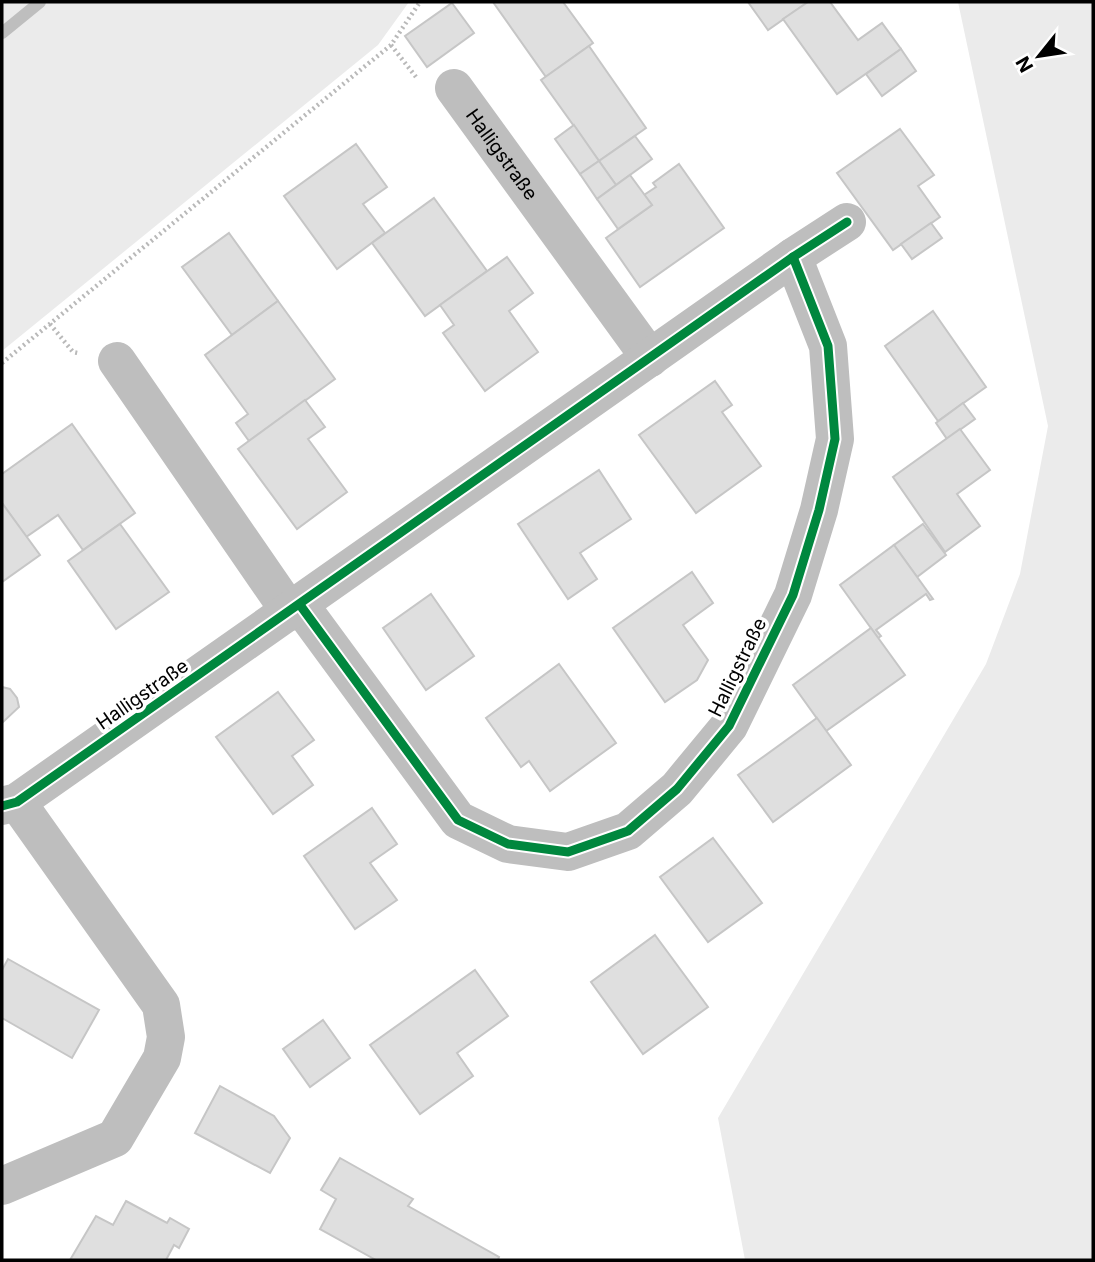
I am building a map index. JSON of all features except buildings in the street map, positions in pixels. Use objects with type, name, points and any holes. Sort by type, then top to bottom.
[{"type":"street","name":"Halligstraße","points":[[454,88],[650,358]]},
{"type":"street","name":"Halligstraße","points":[[2,1186],[115,1138],[162,1058],[166,1037],[161,1005],[10,804],[847,222]]},
{"type":"street","name":"Halligstraße","points":[[117,361],[295,608],[458,820],[508,844],[568,852],[628,831],[677,789],[729,726],[793,594],[819,510],[835,439],[828,346],[793,257]]},
{"type":"path","points":[[2,363],[391,46],[420,2]]},
{"type":"shaded area","points":[[2,2],[409,2],[378,45],[2,351]]},
{"type":"shaded area","points":[[958,2],[1093,2],[1093,1260],[745,1260],[718,1118],[986,664],[1020,574],[1048,426]]},
{"type":"waterway","points":[[2,33],[40,2]]},
{"type":"cycle path","points":[[2,806],[17,802],[793,257],[847,222]]},
{"type":"cycle path","points":[[300,605],[458,820],[508,844],[568,852],[628,831],[677,789],[729,726],[793,595],[819,510],[835,439],[828,346],[793,257]]}]
